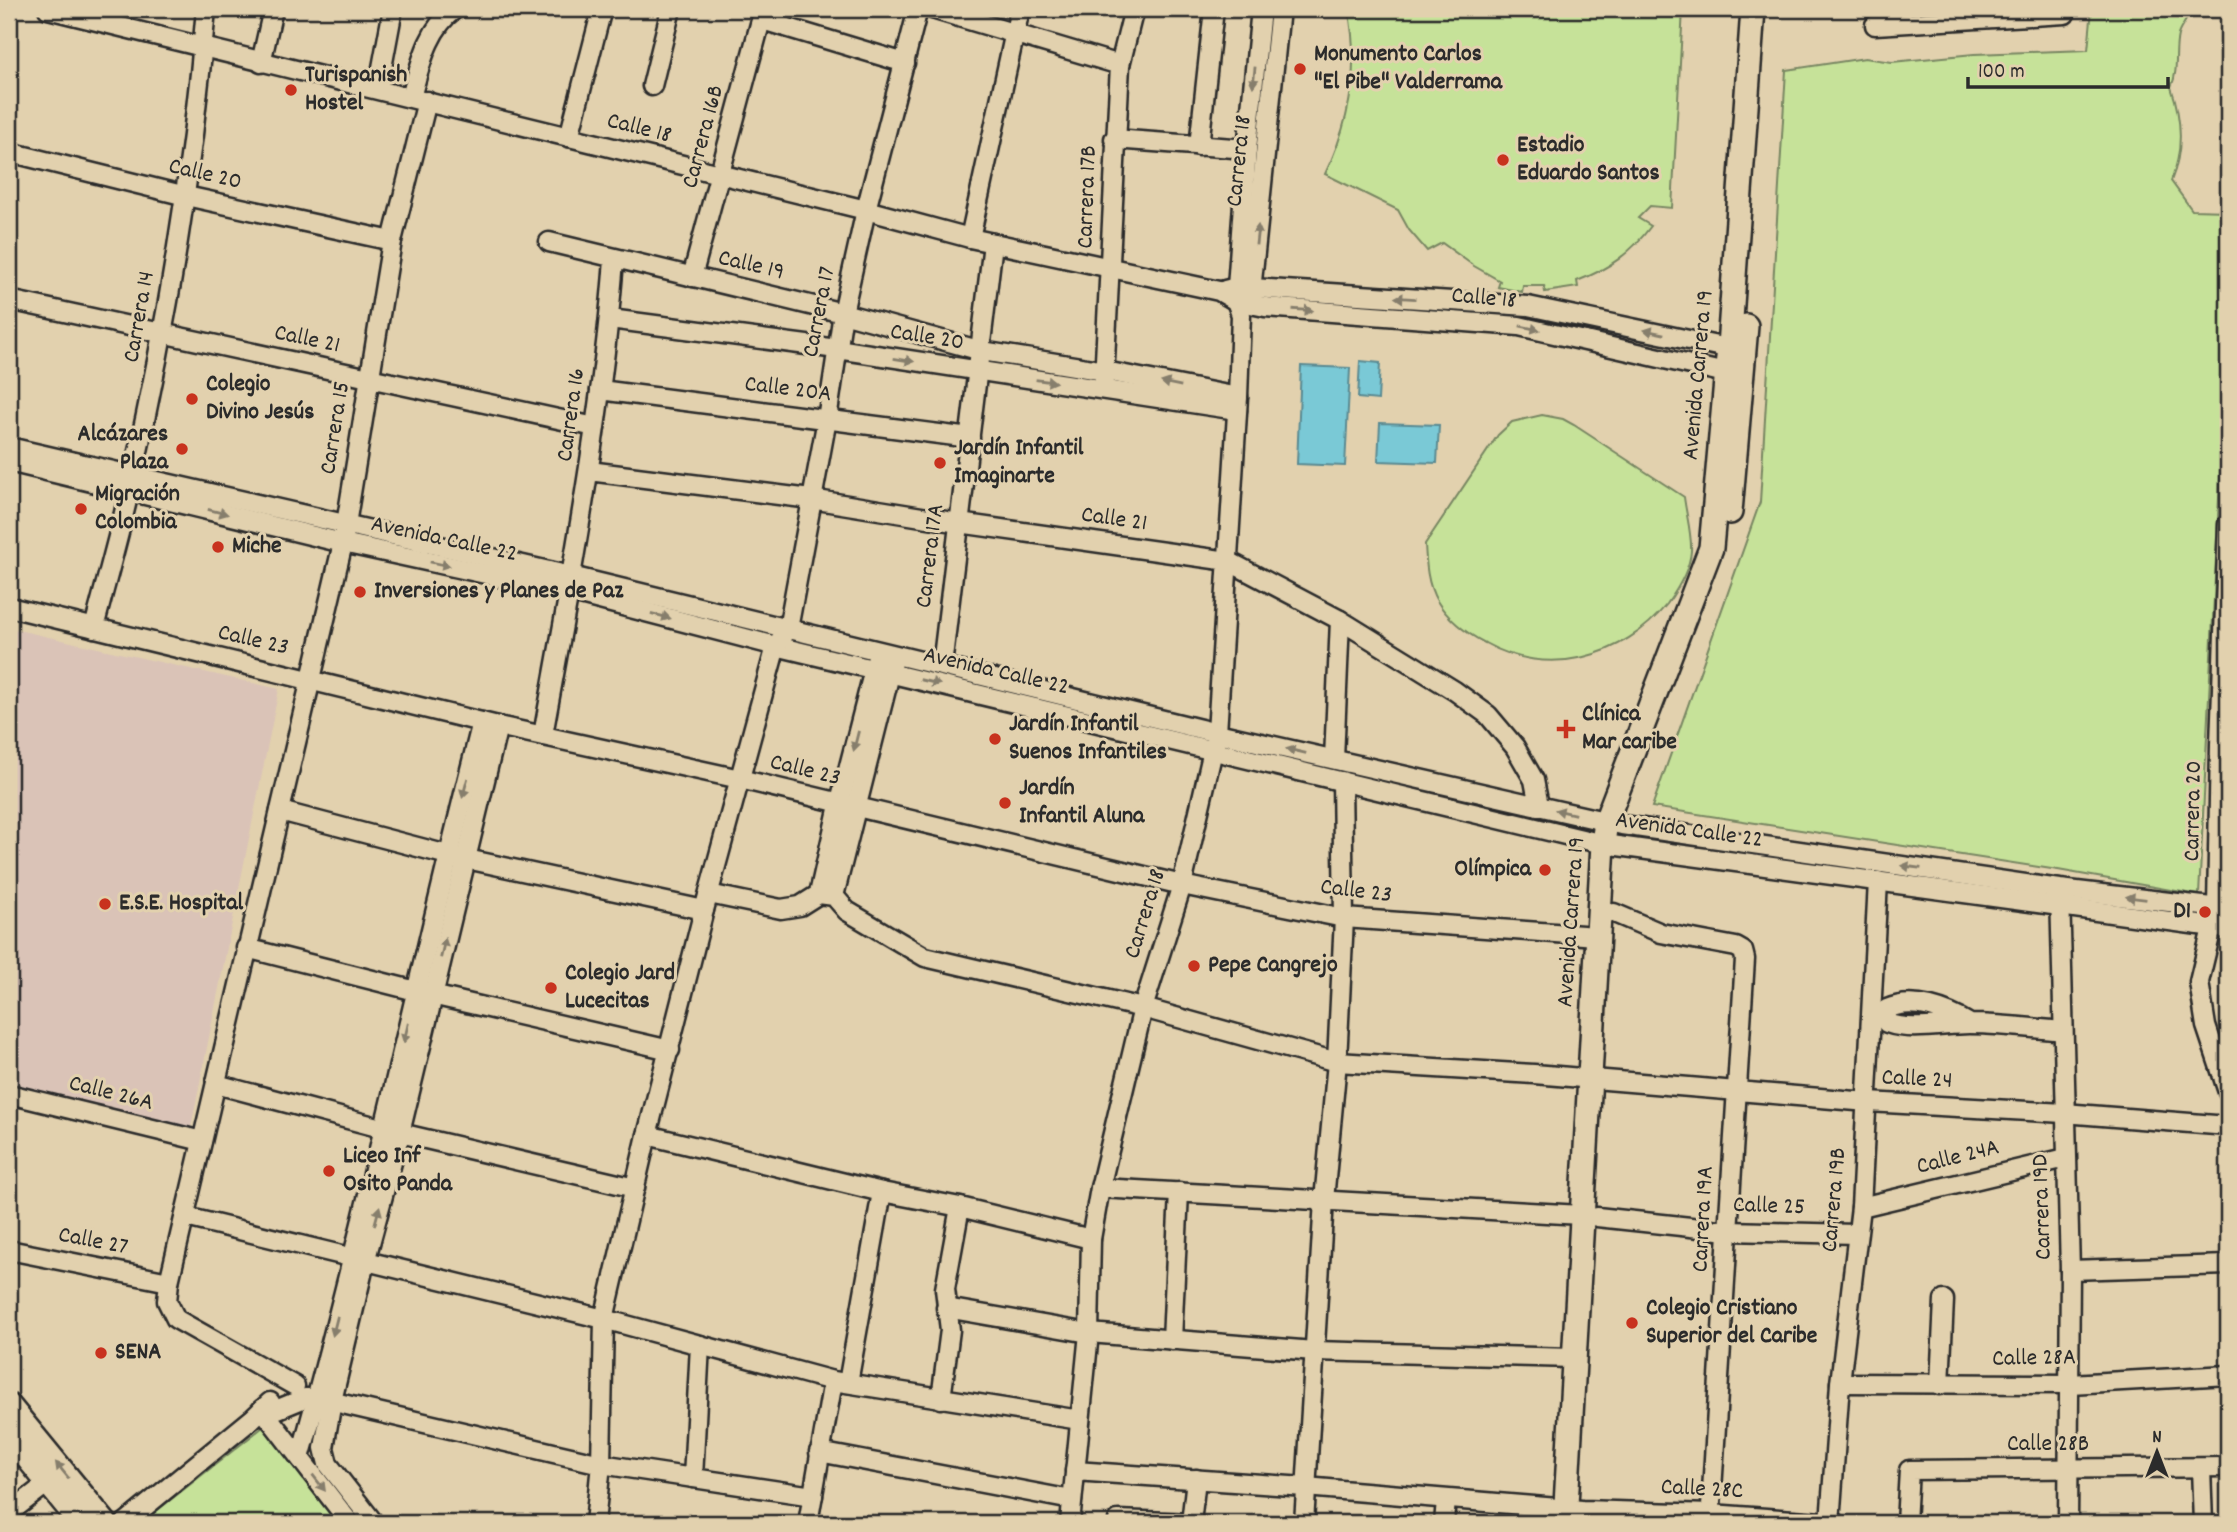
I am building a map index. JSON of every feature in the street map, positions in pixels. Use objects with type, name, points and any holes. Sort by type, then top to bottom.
[{"type":"main road","name":"Avenida Carrera 19","points":[[1736,350],[1753,9]]},
{"type":"main road","name":"Avenida Carrera 19","points":[[1574,1517],[1596,1080],[1597,936],[1612,834],[1711,548],[1734,374],[1768,9]]},
{"type":"main road","name":"Avenida Carrera 19","points":[[1596,1080],[1614,913],[1612,834]]},
{"type":"main road","name":"Avenida Carrera 19","points":[[1574,1517],[1574,1358],[1589,1216]]},
{"type":"main road","points":[[9,1406],[105,1523]]},
{"type":"main road","points":[[9,1435],[81,1523]]},
{"type":"street","name":"Calle 18","points":[[48,9],[866,210],[970,238],[1219,291],[1265,307],[1519,326],[1734,374]]},
{"type":"street","name":"Carrera 14","points":[[94,628],[131,483],[162,334],[186,196],[206,9]]},
{"type":"street","points":[[261,63],[273,9]]},
{"type":"street","points":[[378,89],[393,9]]},
{"type":"street","name":"Carrera 15","points":[[169,1282],[246,948],[312,681],[344,534],[426,45],[447,14],[455,9]]},
{"type":"street","points":[[569,137],[602,9]]},
{"type":"street","points":[[652,86],[671,9]]},
{"type":"street","name":"Carrera 17","points":[[788,629],[827,419],[842,313],[918,9]]},
{"type":"street","points":[[932,9],[1119,65]]},
{"type":"street","points":[[970,238],[1020,9]]},
{"type":"street","name":"Carrera 17B","points":[[1104,380],[1119,65],[1132,17],[1137,9]]},
{"type":"street","points":[[1199,146],[1214,9]]},
{"type":"street","name":"Carrera 18","points":[[1070,1523],[1089,1333],[1091,1239],[1100,1188],[1143,1008],[1182,885],[1215,741],[1243,299],[1247,149],[1261,9]]},
{"type":"street","name":"Carrera 18","points":[[1243,299],[1280,9]]},
{"type":"street","points":[[1875,25],[1925,15],[1998,12],[2065,14]]},
{"type":"street","points":[[763,15],[905,63]]},
{"type":"street","name":"Carrera 16B","points":[[692,277],[763,15]]},
{"type":"street","points":[[1114,139],[1247,149]]},
{"type":"street","name":"Calle 20","points":[[9,152],[186,196],[392,241]]},
{"type":"street","name":"Calle 19","points":[[549,242],[614,260],[842,313],[982,351]]},
{"type":"street","name":"Carrera 17A","points":[[943,666],[993,243]]},
{"type":"street","name":"Carrera 16","points":[[543,735],[589,471],[610,319],[614,260]]},
{"type":"street","name":"Calle 18","points":[[1243,299],[1528,306],[1736,350]]},
{"type":"street","name":"Calle 21","points":[[9,300],[595,427]]},
{"type":"street","name":"Calle 20","points":[[610,319],[979,371],[1104,380]]},
{"type":"street","name":"Calle 20","points":[[982,351],[1104,380],[1237,403]]},
{"type":"street","name":"Calle 20A","points":[[600,390],[970,438]]},
{"type":"street","name":"Avenida Calle 22","points":[[9,447],[131,483],[344,534],[788,629],[885,662],[1215,741],[1334,759],[1539,806],[1612,834],[2060,897],[2220,928]]},
{"type":"street","name":"Avenida Calle 22","points":[[9,462],[131,483]]},
{"type":"street","name":"Calle 21","points":[[589,471],[811,499],[1228,561],[1340,620],[1455,691],[1488,715],[1515,747],[1534,780],[1539,806]]},
{"type":"street","name":"Carrera 20","points":[[2228,524],[2222,908],[2220,928],[2199,982],[2206,1026],[2228,1092]]},
{"type":"street","name":"Avenida Calle 22","points":[[570,584],[776,646],[885,662],[943,666],[1215,741],[1342,782],[1612,834],[1878,880],[2060,897],[2222,908]]},
{"type":"street","name":"Calle 23","points":[[9,607],[490,724],[740,779],[1182,885],[1345,918],[1597,936]]},
{"type":"street","points":[[1334,759],[1340,620]]},
{"type":"street","points":[[592,1523],[601,1464],[604,1319],[647,1135],[707,902],[776,646],[788,629]]},
{"type":"street","points":[[280,811],[456,857],[707,902],[781,909],[800,906],[827,895],[885,662]]},
{"type":"street","points":[[300,1458],[326,1393],[490,724]]},
{"type":"street","points":[[1304,1523],[1324,1200],[1338,1062],[1345,918],[1342,782]]},
{"type":"street","name":"Carrera 19B","points":[[1830,1523],[1840,1383],[1861,1207],[1878,880]]},
{"type":"street","name":"Calle 24","points":[[827,895],[847,911],[925,957],[1143,1008],[1338,1062],[2228,1126]]},
{"type":"street","name":"Carrera 19D","points":[[2060,897],[2070,1270],[2068,1523]]},
{"type":"street","name":"Carrera 19A","points":[[1614,913],[1661,933],[1736,947],[1743,951],[1745,959],[1711,1518]]},
{"type":"street","points":[[246,948],[424,993],[670,1050]]},
{"type":"street","points":[[1970,1024],[2062,1031]]},
{"type":"street","points":[[216,1084],[391,1130],[635,1188]]},
{"type":"street","name":"Calle 26A","points":[[9,1094],[202,1141]]},
{"type":"street","points":[[647,1135],[1091,1239]]},
{"type":"street","name":"Calle 24A","points":[[1861,1207],[2066,1158]]},
{"type":"street","name":"Calle 25","points":[[1100,1188],[1589,1216],[1728,1231],[1857,1234]]},
{"type":"street","points":[[808,1523],[820,1452],[840,1382],[882,1192]]},
{"type":"street","points":[[1172,1339],[1179,1192]]},
{"type":"street","points":[[940,1399],[950,1330],[945,1289],[960,1207]]},
{"type":"street","points":[[186,1217],[604,1319],[840,1382],[1080,1420]]},
{"type":"street","name":"Calle 27","points":[[9,1250],[169,1282]]},
{"type":"street","points":[[2070,1270],[2228,1265]]},
{"type":"street","points":[[169,1282],[167,1301],[176,1319],[295,1386],[601,1464],[813,1496]]},
{"type":"street","points":[[1940,1385],[1944,1300]]},
{"type":"street","points":[[946,1308],[1089,1333],[1314,1351],[1574,1358]]},
{"type":"street","points":[[693,1478],[700,1345]]},
{"type":"street","name":"Calle 28A","points":[[1840,1383],[2070,1384],[2228,1374]]},
{"type":"street","points":[[125,1523],[264,1411],[272,1400],[295,1386]]},
{"type":"street","points":[[264,1411],[326,1393]]},
{"type":"street","points":[[326,1393],[324,1448],[328,1464],[374,1523]]},
{"type":"street","points":[[264,1411],[350,1523]]},
{"type":"street","points":[[820,1452],[1072,1500]]},
{"type":"street","name":"Calle 28B","points":[[1906,1523],[1909,1470],[2228,1467]]},
{"type":"street","points":[[2201,1468],[2203,1523]]},
{"type":"street","name":"Calle 28C","points":[[1075,1471],[1305,1487],[1446,1500],[1574,1517],[1711,1518],[1836,1523]]},
{"type":"street","points":[[1118,1520],[1192,1523],[1196,1479]]},
{"type":"street","points":[[9,1513],[49,1482]]},
{"type":"street","points":[[1444,1523],[1446,1500]]},
{"type":"shaded area","points":[[9,628],[279,689],[191,1127],[9,1085]]},
{"type":"green space","name":"Estadio Eduardo Santos","points":[[1348,9],[1683,9],[1672,208],[1650,206],[1638,218],[1651,226],[1643,236],[1618,259],[1577,281],[1578,287],[1545,292],[1544,286],[1523,286],[1522,292],[1498,287],[1500,281],[1442,243],[1427,251],[1409,230],[1398,210],[1325,174],[1341,134],[1353,73]]},
{"type":"green space","points":[[2092,9],[2189,9],[2178,35],[2175,75],[2171,87],[2177,111],[2180,146],[2171,181],[2192,210],[2228,211],[2228,320],[2199,895],[2058,870],[1652,807],[1760,502],[1786,70],[1865,58],[1892,62],[1974,54],[2088,50]]},
{"type":"green space","points":[[1542,415],[1563,419],[1574,425],[1684,497],[1691,544],[1690,558],[1679,586],[1649,623],[1606,650],[1558,661],[1509,654],[1485,643],[1458,625],[1441,608],[1431,588],[1425,551],[1425,544],[1498,435],[1512,422]]},
{"type":"green space","points":[[263,1427],[337,1523],[141,1523],[150,1516]]},
{"type":"water","points":[[1360,361],[1380,363],[1378,400],[1358,398]]},
{"type":"water","points":[[1301,366],[1350,368],[1345,466],[1297,464]]},
{"type":"water","points":[[1380,423],[1439,425],[1437,463],[1378,461]]},
{"type":"place","name":"Monumento Carlos \"El Pibe\" Valderrama","points":[[1300,69]]},
{"type":"place","name":"Turispanish Hostel","points":[[291,90]]},
{"type":"place","name":"Estadio Eduardo Santos","points":[[1503,160]]},
{"type":"place","name":"Colegio Divino Jesús","points":[[192,399]]},
{"type":"place","name":"Alcázares Plaza","points":[[182,449]]},
{"type":"place","name":"Jardín Infantil Imaginarte","points":[[940,463]]},
{"type":"place","name":"Migración Colombia","points":[[81,509]]},
{"type":"place","name":"Miche","points":[[218,547]]},
{"type":"place","name":"Inversiones y Planes de Paz","points":[[360,592]]},
{"type":"place","name":"Clínica Mar caribe","points":[[1566,729]]},
{"type":"place","name":"Jardín Infantil Suenos Infantiles","points":[[995,739]]},
{"type":"place","name":"Jardín Infantil Aluna","points":[[1005,803]]},
{"type":"place","name":"Olímpica","points":[[1545,870]]},
{"type":"place","name":"E.S.E. Hospital","points":[[105,904]]},
{"type":"place","name":"D1","points":[[2205,912]]},
{"type":"place","name":"Pepe Cangrejo","points":[[1194,966]]},
{"type":"place","name":"Colegio Jard Lucecitas","points":[[551,988]]},
{"type":"place","name":"Liceo Inf Osito Panda","points":[[329,1171]]},
{"type":"place","name":"Colegio Cristiano Superior del Caribe","points":[[1632,1323]]},
{"type":"place","name":"SENA","points":[[101,1353]]}]
